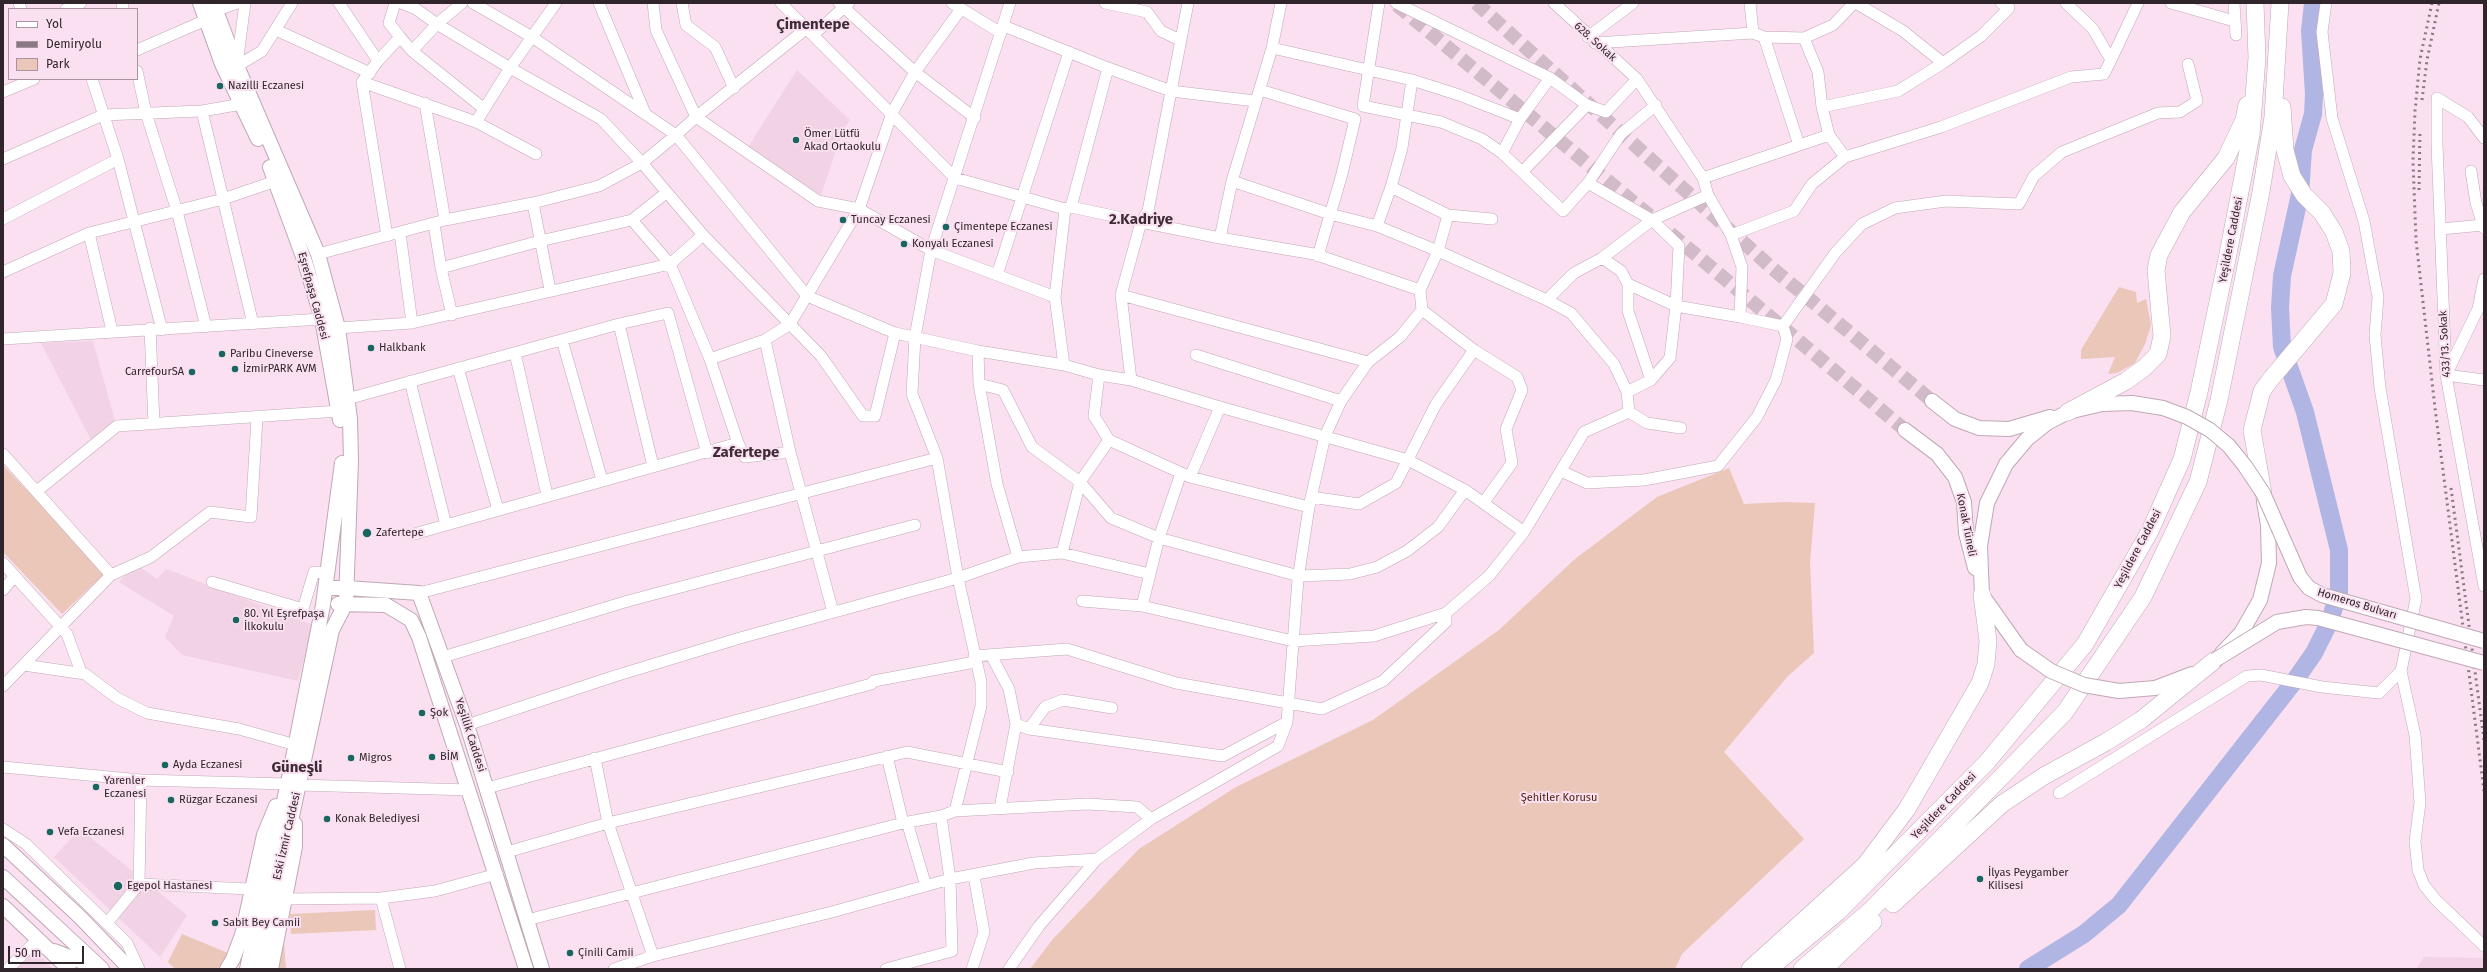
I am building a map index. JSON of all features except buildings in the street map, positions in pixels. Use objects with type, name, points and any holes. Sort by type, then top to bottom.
[{"type":"highway","name":"Yeşildere Caddesi","points":[[1769,969],[1838,912],[1987,762],[2085,644],[2150,531],[2182,459],[2199,392],[2252,135],[2257,58],[2255,3]]},
{"type":"highway","name":"Yeşildere Caddesi","points":[[1802,969],[1871,910],[2065,712],[2144,598],[2198,482],[2219,400],[2261,192],[2274,117],[2280,3]]},
{"type":"highway","points":[[2263,493],[2252,430],[2262,391],[2334,304],[2342,274],[2341,251],[2334,232],[2322,213],[2304,195],[2292,176],[2285,150],[2278,36]]},
{"type":"highway","points":[[2068,412],[2126,381],[2144,368],[2158,354],[2162,336],[2156,270],[2159,255],[2182,212],[2226,158],[2244,120],[2257,58]]},
{"type":"highway","points":[[1750,969],[1865,865],[1907,809],[1980,684],[1986,664],[1988,641],[1982,595]]},
{"type":"highway","points":[[1824,969],[1972,829],[2008,800],[2044,776],[2106,742],[2141,720],[2215,660]]},
{"type":"main road","name":"Eşrefpaşa Caddesi","points":[[200,3],[211,11],[237,66],[318,254],[338,328],[347,399],[351,460],[347,588]]},
{"type":"main road","name":"Eşrefpaşa Caddesi","points":[[211,11],[222,64],[242,104],[276,181],[305,262],[322,319],[340,411],[343,456],[323,605]]},
{"type":"main road","points":[[1932,401],[1955,420],[1979,428],[2010,429],[2068,412]]},
{"type":"main road","name":"Homeros Bulvarı","points":[[2068,412],[2102,404],[2132,403],[2163,408],[2187,417],[2210,430],[2229,446],[2263,493],[2300,577],[2309,588],[2322,596],[2484,641]]},
{"type":"main road","points":[[2068,412],[2047,423],[2027,439],[2006,464],[1987,503],[1980,546],[1982,595],[2021,650],[2051,671],[2084,685],[2119,691],[2155,688],[2186,678],[2215,660],[2241,633],[2260,600],[2269,563],[2268,526],[2263,493]]},
{"type":"main road","name":"Konak Tüneli","points":[[1905,430],[1937,454],[1955,478],[1964,502],[1966,533],[1982,595]]},
{"type":"main road","points":[[326,588],[419,593]]},
{"type":"main road","name":"Eski İzmir Caddesi","points":[[247,969],[294,790],[332,630],[346,602],[347,588]]},
{"type":"main road","name":"Yeşillik Caddesi","points":[[419,593],[444,657],[467,725],[542,969]]},
{"type":"main road","name":"Yeşillik Caddesi","points":[[323,605],[346,602],[386,605],[411,620],[419,637],[497,874],[526,969]]},
{"type":"main road","name":"Eski İzmir Caddesi","points":[[294,790],[296,746],[323,605]]},
{"type":"main road","name":"Homeros Bulvarı","points":[[2215,660],[2277,622],[2306,617],[2318,618],[2484,663]]},
{"type":"main road","points":[[227,969],[234,959],[242,935],[250,889],[264,835],[275,807],[294,790]]},
{"type":"main road","points":[[271,969],[295,847],[294,790]]},
{"type":"main road","points":[[3,845],[81,918],[130,969]]},
{"type":"main road","name":"Eski İzmir Caddesi","points":[[259,969],[277,852]]},
{"type":"main road","points":[[3,877],[102,969]]},
{"type":"main road","points":[[3,906],[69,969]]},
{"type":"main road","points":[[48,949],[102,969]]},
{"type":"street","points":[[138,49],[211,11],[237,3]]},
{"type":"street","points":[[237,66],[245,3]]},
{"type":"street","points":[[222,64],[237,66],[262,51],[292,3]]},
{"type":"street","points":[[338,3],[378,61]]},
{"type":"street","points":[[395,3],[389,23],[400,37],[412,51],[483,108]]},
{"type":"street","points":[[402,3],[416,9],[437,24],[510,68],[601,119],[642,162],[666,193],[703,235],[821,356],[863,416],[875,416],[895,333]]},
{"type":"street","points":[[412,51],[437,24],[462,3]]},
{"type":"street","points":[[473,3],[532,37],[676,135],[806,296],[895,333],[978,351],[1064,365],[1099,375],[1131,380],[1220,407],[1408,460],[1466,490],[1524,532]]},
{"type":"street","points":[[476,122],[483,108],[556,3]]},
{"type":"street","points":[[599,3],[645,113]]},
{"type":"street","points":[[653,3],[656,30],[696,117],[818,201],[859,209],[931,250],[1055,297]]},
{"type":"street","points":[[682,3],[686,25],[715,47],[734,88]]},
{"type":"street","points":[[781,3],[955,178],[1068,208],[1318,256],[1420,290]]},
{"type":"street","points":[[955,811],[981,706],[981,682],[974,659],[958,578],[937,458],[912,394],[914,337],[931,250],[975,118],[1010,3]]},
{"type":"street","points":[[1105,3],[1147,12],[1161,31],[1180,40]]},
{"type":"street","points":[[1131,380],[1121,295],[1141,222],[1148,211],[1188,3]]},
{"type":"street","points":[[1220,238],[1232,181],[1272,48],[1277,3]]},
{"type":"street","points":[[1318,256],[1355,118],[1363,106],[1379,3]]},
{"type":"street","points":[[1396,3],[1550,78],[1587,105],[1606,112],[1637,79]]},
{"type":"street","name":"628. Sokak","points":[[1554,3],[1592,40],[1637,79],[1656,105],[1703,178],[1708,195],[1731,235],[1742,267],[1740,317]]},
{"type":"street","points":[[1592,40],[1633,3]]},
{"type":"street","points":[[1750,3],[1753,33]]},
{"type":"street","points":[[1592,40],[1753,33],[1764,37],[1804,38],[1833,25],[1855,3],[1903,31],[1943,63]]},
{"type":"street","points":[[2066,3],[2093,29],[2111,60]]},
{"type":"street","points":[[1731,235],[1794,211],[1812,184],[1845,158],[1941,128],[2071,77],[2104,74],[2138,3]]},
{"type":"street","points":[[2171,3],[2234,21]]},
{"type":"street","points":[[2234,3],[2236,35]]},
{"type":"street","points":[[2326,3],[2322,32],[2332,118],[2364,220],[2378,297],[2375,335],[2380,388],[2416,599],[2401,671],[2415,735],[2420,803],[2415,841],[2418,870],[2424,885],[2435,899],[2484,946]]},
{"type":"street","points":[[318,254],[440,222],[533,203],[599,186],[642,162],[696,117],[844,5],[915,72],[975,118]]},
{"type":"street","points":[[1822,107],[1898,91],[1943,63],[1981,36],[2007,5]]},
{"type":"street","points":[[710,359],[765,340],[790,324],[859,209],[892,113],[915,72],[956,6],[1003,29],[1069,52],[1171,91],[1255,101]]},
{"type":"street","points":[[276,30],[370,73]]},
{"type":"street","points":[[362,82],[378,61],[400,37]]},
{"type":"street","points":[[1764,37],[1799,145]]},
{"type":"street","points":[[1804,38],[1818,72],[1822,107],[1829,135],[1845,158]]},
{"type":"street","points":[[1272,48],[1412,80],[1459,95],[1520,119]]},
{"type":"street","points":[[997,276],[1069,52]]},
{"type":"street","points":[[1783,326],[1836,252],[1862,224],[1895,208],[1946,201],[2019,204],[2034,176],[2062,152],[2158,113],[2180,112],[2198,100],[2188,64]]},
{"type":"street","points":[[1064,365],[1055,297],[1068,208],[1108,68]]},
{"type":"street","points":[[138,76],[146,113],[177,211],[206,327]]},
{"type":"street","points":[[1502,153],[1520,119],[1550,78]]},
{"type":"street","points":[[3,92],[32,80]]},
{"type":"street","points":[[92,80],[118,159],[162,330]]},
{"type":"street","points":[[1377,226],[1391,187],[1408,114],[1412,80]]},
{"type":"street","points":[[362,82],[476,122],[536,154]]},
{"type":"street","points":[[362,82],[387,236]]},
{"type":"street","points":[[1260,90],[1355,118]]},
{"type":"street","name":"433/13. Sokak","points":[[2484,138],[2468,117],[2437,98],[2436,144],[2441,229],[2446,375],[2484,586]]},
{"type":"street","points":[[425,103],[440,222],[441,268],[452,315]]},
{"type":"street","points":[[3,159],[103,115],[202,111],[242,104]]},
{"type":"street","points":[[1522,172],[1587,105]]},
{"type":"street","points":[[1363,106],[1408,114],[1441,122],[1482,139],[1502,153],[1563,211],[1588,183],[1621,134],[1656,105]]},
{"type":"street","points":[[202,111],[253,324]]},
{"type":"street","points":[[1703,178],[1829,135]]},
{"type":"street","points":[[3,219],[118,159]]},
{"type":"street","points":[[2441,229],[2484,226],[2476,203],[2471,171]]},
{"type":"street","points":[[4,268],[89,233],[223,199],[276,181]]},
{"type":"street","points":[[1232,181],[1330,214],[1377,226],[1438,250],[1547,300],[1571,313],[1614,364],[1627,392],[1629,412]]},
{"type":"street","points":[[1588,183],[1652,220],[1679,246],[1676,306],[1670,358],[1650,380],[1627,392]]},
{"type":"street","points":[[1391,187],[1448,215],[1492,219]]},
{"type":"street","points":[[441,268],[540,241],[632,220],[666,193]]},
{"type":"street","points":[[1547,300],[1574,273],[1602,258],[1652,220],[1708,195]]},
{"type":"street","points":[[533,203],[550,290]]},
{"type":"street","points":[[1008,969],[1039,926],[1097,859],[1151,819],[1278,746],[1287,722],[1299,576],[1310,502],[1325,436],[1341,401],[1368,362],[1400,337],[1422,310],[1420,290],[1438,250],[1448,215]]},
{"type":"street","points":[[632,220],[670,264],[710,359],[738,443],[745,457],[790,452]]},
{"type":"street","points":[[89,233],[112,331]]},
{"type":"street","points":[[400,233],[412,323]]},
{"type":"street","points":[[338,328],[412,323],[452,315],[550,290],[670,264],[703,235]]},
{"type":"street","points":[[1602,258],[1621,271],[1628,284],[1628,311],[1650,380]]},
{"type":"street","points":[[2484,279],[2481,309],[2446,375],[2484,380]]},
{"type":"street","points":[[1628,284],[1676,306],[1783,326]]},
{"type":"street","points":[[1121,295],[1368,362]]},
{"type":"street","points":[[1422,310],[1474,350],[1517,377],[1522,390],[1506,429],[1512,464],[1484,502]]},
{"type":"street","points":[[347,399],[619,324],[668,313],[707,453]]},
{"type":"street","points":[[3,339],[150,328],[162,330],[322,319]]},
{"type":"street","points":[[619,324],[653,466]]},
{"type":"street","points":[[1561,471],[1587,482],[1644,480],[1718,466],[1757,417],[1776,380],[1787,339],[1783,326]]},
{"type":"street","points":[[150,328],[154,424]]},
{"type":"street","points":[[562,340],[602,480]]},
{"type":"street","points":[[765,340],[790,452],[833,612]]},
{"type":"street","points":[[1099,375],[1094,416],[1109,440],[1186,475],[1310,502],[1359,504],[1396,482],[1436,404],[1474,350]]},
{"type":"street","points":[[978,351],[979,384],[997,484],[1018,557]]},
{"type":"street","points":[[515,353],[547,495]]},
{"type":"street","points":[[1196,355],[1341,401]]},
{"type":"street","points":[[458,368],[498,510]]},
{"type":"street","points":[[410,381],[446,525]]},
{"type":"street","points":[[979,384],[1003,390],[1032,447],[1080,482],[1111,518],[1159,538],[1299,576],[1350,574],[1377,567],[1407,551],[1438,527],[1466,490]]},
{"type":"street","points":[[1142,606],[1159,538],[1186,475],[1220,407]]},
{"type":"street","points":[[37,491],[117,426],[257,418],[340,411]]},
{"type":"street","points":[[1082,601],[1142,606],[1293,641],[1374,636],[1446,613],[1490,576],[1524,532],[1584,432],[1629,412]]},
{"type":"street","points":[[1629,412],[1647,423],[1681,428]]},
{"type":"street","points":[[3,686],[111,575],[151,557],[210,512],[251,517],[257,418]]},
{"type":"street","points":[[1062,553],[1080,482],[1109,440]]},
{"type":"street","points":[[414,534],[547,495],[707,453],[738,443]]},
{"type":"street","points":[[3,454],[111,575]]},
{"type":"street","points":[[419,593],[937,458]]},
{"type":"street","points":[[444,657],[628,601],[915,525]]},
{"type":"street","points":[[467,725],[622,674],[833,612],[958,578],[1018,557],[1062,553],[1150,574]]},
{"type":"street","points":[[3,563],[62,627],[73,645],[81,672]]},
{"type":"street","points":[[212,582],[303,609],[314,572],[328,573]]},
{"type":"street","points":[[3,590],[15,576]]},
{"type":"street","points":[[487,788],[871,684],[874,681],[991,655],[1067,649],[1176,683],[1322,709],[1383,681],[1446,622],[1446,613]]},
{"type":"street","points":[[991,655],[1009,688],[1016,724],[1000,808]]},
{"type":"street","points":[[24,665],[81,672],[93,678],[128,704],[147,713],[239,729],[296,746]]},
{"type":"street","points":[[2059,793],[2248,676],[2261,675],[2322,687],[2379,693],[2401,671]]},
{"type":"street","points":[[1029,729],[1046,707],[1063,700],[1112,708]]},
{"type":"street","points":[[1016,724],[1029,729],[1223,756],[1287,722]]},
{"type":"street","points":[[507,852],[608,823],[907,752],[966,762],[1008,772]]},
{"type":"street","points":[[887,756],[905,823],[926,886]]},
{"type":"street","points":[[595,758],[608,823],[653,956]]},
{"type":"street","points":[[3,766],[141,780],[294,790],[469,790]]},
{"type":"street","points":[[107,922],[139,884],[141,780]]},
{"type":"street","points":[[527,920],[905,823],[941,816],[955,811],[1087,804],[1137,807],[1151,819]]},
{"type":"street","points":[[886,969],[952,951],[950,879],[941,816]]},
{"type":"street","points":[[3,829],[26,844],[107,922],[127,943],[139,969]]},
{"type":"street","points":[[614,969],[653,956],[832,912],[950,879],[974,876],[1034,863],[1097,859]]},
{"type":"street","points":[[285,899],[381,898],[435,891],[497,874]]},
{"type":"street","points":[[972,969],[984,932],[974,876]]},
{"type":"street","points":[[139,884],[250,889]]},
{"type":"street","points":[[381,898],[400,969]]},
{"type":"street","points":[[8,969],[38,939]]},
{"type":"shaded area","name":"Ömer Lütfü Akad Ortaokulu","points":[[797,70],[850,120],[843,130],[821,195],[747,149]]},
{"type":"shaded area","points":[[93,341],[115,421],[91,440],[41,343]]},
{"type":"shaded area","name":"80. Yıl Eşrefpaşa İlkokulu","points":[[136,564],[157,579],[166,569],[313,625],[298,681],[182,655],[165,637],[174,616],[119,582]]},
{"type":"shaded area","name":"Egepol Hastanesi","points":[[80,829],[187,915],[160,957],[54,857]]},
{"type":"shaded area","points":[[35,951],[53,969],[17,969]]},
{"type":"shaded area","points":[[2424,957],[2483,958],[2484,969],[2416,969]]},
{"type":"green space","points":[[2119,287],[2136,292],[2137,303],[2146,299],[2151,325],[2145,344],[2135,363],[2117,373],[2108,374],[2115,357],[2081,359],[2081,350]]},
{"type":"green space","points":[[3,465],[105,573],[62,614],[3,552]]},
{"type":"green space","name":"Şehitler Korusu","points":[[1729,468],[1744,504],[1785,502],[1815,503],[1810,563],[1814,653],[1788,676],[1724,752],[1804,839],[1682,954],[1675,969],[1030,969],[1053,939],[1139,849],[1236,787],[1373,720],[1499,630],[1575,559],[1657,497]]},
{"type":"green space","points":[[375,910],[376,930],[291,934],[290,914]]},
{"type":"green space","points":[[182,934],[228,953],[219,969],[175,969],[168,962]]},
{"type":"green space","points":[[279,942],[284,943],[286,969],[276,969]]},
{"type":"waterway","points":[[2028,969],[2084,934],[2119,905],[2293,683],[2314,653],[2329,623],[2339,592],[2339,550],[2305,412],[2282,347],[2280,308],[2282,276],[2300,194],[2303,150],[2313,114],[2314,94],[2310,31],[2313,3]]},
{"type":"tunnel","points":[[1476,3],[1772,268],[1932,401]]},
{"type":"tunnel","points":[[1397,5],[1650,216]]},
{"type":"tunnel","points":[[1670,233],[1905,430]]},
{"type":"railway","points":[[2432,3],[2420,59],[2415,111],[2413,161],[2416,240],[2435,408],[2484,791]]},
{"type":"railway","points":[[2422,100],[2427,60],[2439,3]]},
{"type":"railway","points":[[2419,190],[2420,130]]},
{"type":"railway","points":[[2451,488],[2484,740]]},
{"type":"place","name":"Nazilli Eczanesi","points":[[220,86]]},
{"type":"place","name":"Ömer Lütfü Akad Ortaokulu","points":[[796,140]]},
{"type":"place","name":"Tuncay Eczanesi","points":[[843,220]]},
{"type":"place","name":"Çimentepe Eczanesi","points":[[946,227]]},
{"type":"place","name":"Konyalı Eczanesi","points":[[904,244]]},
{"type":"place","name":"Halkbank","points":[[371,348]]},
{"type":"place","name":"Paribu Cineverse","points":[[222,354]]},
{"type":"place","name":"İzmirPARK AVM","points":[[235,369]]},
{"type":"place","name":"CarrefourSA","points":[[192,372]]},
{"type":"place","name":"Zafertepe","points":[[367,533]]},
{"type":"place","name":"80. Yıl Eşrefpaşa İlkokulu","points":[[236,620]]},
{"type":"place","name":"Şok","points":[[422,713]]},
{"type":"place","name":"BİM","points":[[432,757]]},
{"type":"place","name":"Migros","points":[[351,758]]},
{"type":"place","name":"Ayda Eczanesi","points":[[165,765]]},
{"type":"place","name":"Yarenler Eczanesi","points":[[96,787]]},
{"type":"place","name":"Rüzgar Eczanesi","points":[[171,800]]},
{"type":"place","name":"Konak Belediyesi","points":[[327,819]]},
{"type":"place","name":"Vefa Eczanesi","points":[[50,832]]},
{"type":"place","name":"İlyas Peygamber Kilisesi","points":[[1980,879]]},
{"type":"place","name":"Egepol Hastanesi","points":[[118,886]]},
{"type":"place","name":"Sabit Bey Camii","points":[[215,923]]},
{"type":"place","name":"Çinili Camii","points":[[570,953]]},
{"type":"district","name":"Çimentepe","points":[[813,25]]},
{"type":"district","name":"2.Kadriye","points":[[1141,220]]},
{"type":"district","name":"Zafertepe","points":[[746,453]]},
{"type":"district","name":"Güneşli","points":[[297,768]]}]
